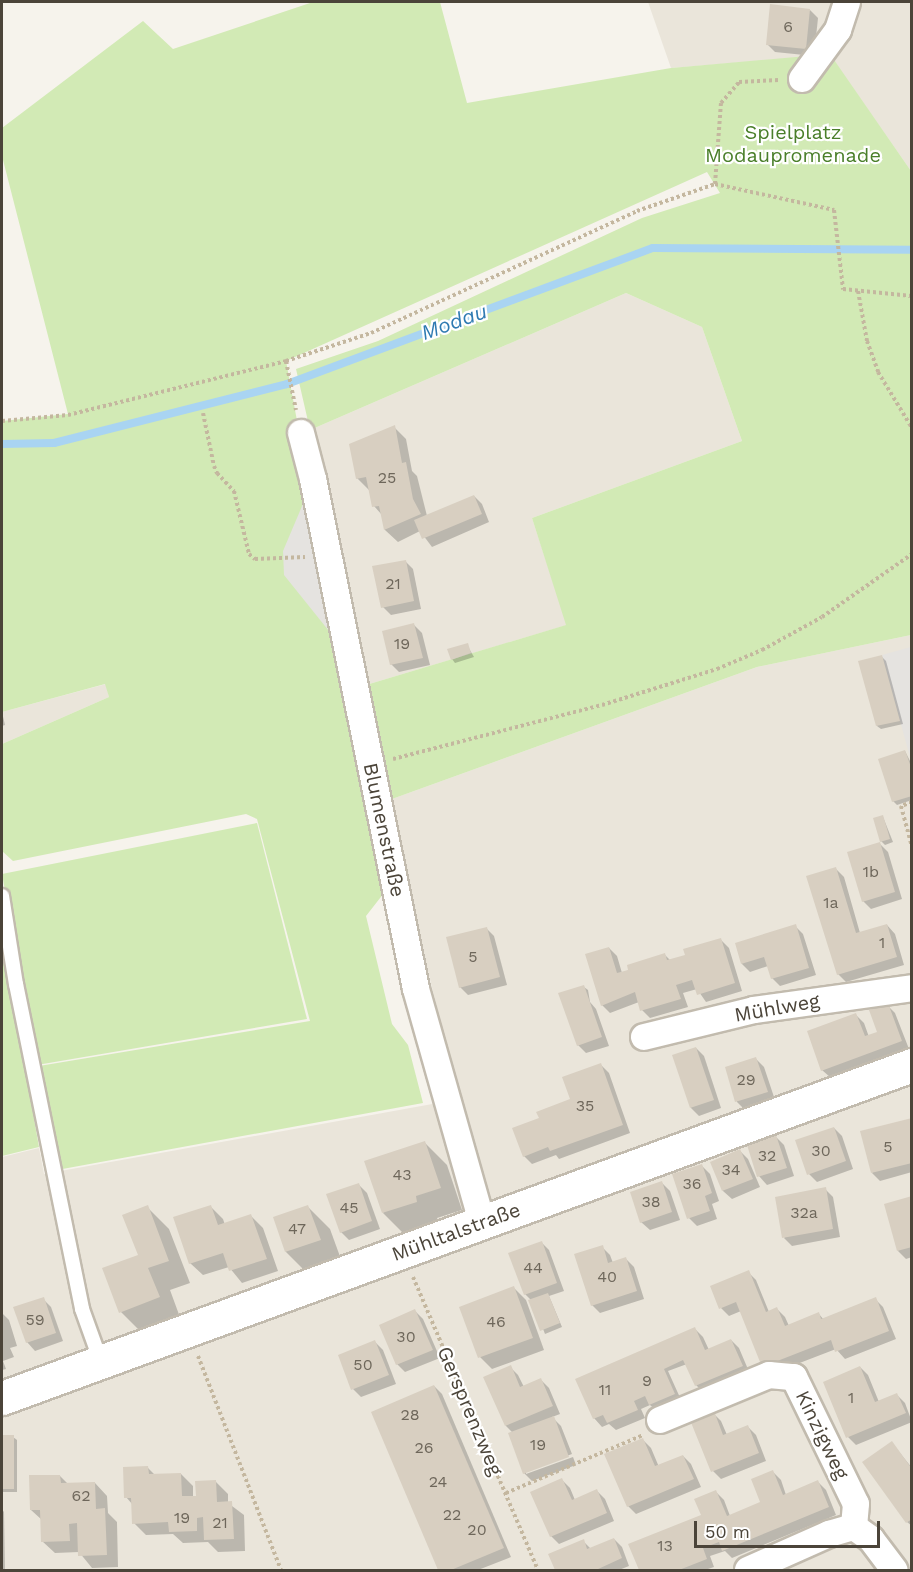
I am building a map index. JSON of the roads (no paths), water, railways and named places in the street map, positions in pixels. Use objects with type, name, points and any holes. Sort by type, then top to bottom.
[{"type":"street","points":[[802,79],[838,30],[847,2]]},
{"type":"street","name":"Blumenstraße","points":[[301,434],[313,479],[416,989],[482,1223]]},
{"type":"street","name":"Mühlweg","points":[[644,1037],[754,1010],[912,988]]},
{"type":"street","name":"Mühltalstraße","points":[[2,1398],[912,1065]]},
{"type":"street","name":"Kinzigweg","points":[[660,1420],[769,1375],[795,1377],[856,1504],[854,1527]]},
{"type":"street","points":[[748,1570],[829,1534],[854,1527],[871,1539],[894,1570]]},
{"type":"lane","points":[[2,896],[16,984],[80,1298],[89,1333],[101,1362]]},
{"type":"waterway","name":"Modau","points":[[2,444],[54,443],[287,384],[653,248],[912,250]]},
{"type":"park label","name":"Spielplatz Modaupromenade","points":[[793,144]]}]
